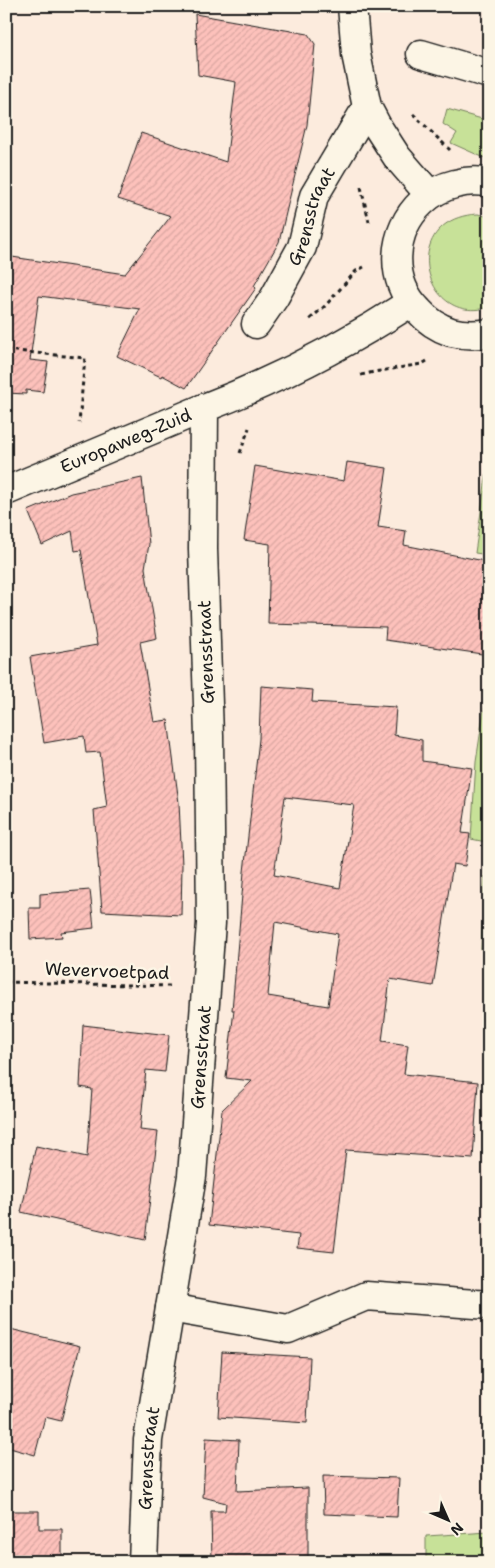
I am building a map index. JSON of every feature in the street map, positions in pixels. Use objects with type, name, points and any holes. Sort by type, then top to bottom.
[{"type":"main road","points":[[352,6],[356,54],[367,107],[397,157],[430,194]]},
{"type":"main road","points":[[421,54],[489,74]]},
{"type":"main road","name":"Grensstraat","points":[[256,324],[274,298],[302,247],[314,196],[367,107]]},
{"type":"main road","points":[[481,334],[450,331],[428,320],[410,303],[397,269],[397,250],[402,229],[406,222],[414,210],[430,194],[446,186],[464,182],[486,182]]},
{"type":"main road","name":"Europaweg-Zuid","points":[[6,491],[245,392],[320,357],[410,303]]},
{"type":"main road","name":"Grensstraat","points":[[143,1562],[148,1440],[192,1176],[211,923],[209,736],[203,549],[204,408]]},
{"type":"main road","points":[[170,1308],[288,1329],[366,1296],[489,1305]]},
{"type":"path","points":[[407,107],[486,182]]},
{"type":"path","name":"Grensstraat","points":[[360,182],[368,221],[397,250]]},
{"type":"path","points":[[303,325],[324,306],[356,271],[397,250]]},
{"type":"path","points":[[358,376],[422,364],[481,334]]},
{"type":"path","points":[[6,350],[85,358],[76,462]]},
{"type":"path","points":[[240,455],[250,426]]},
{"type":"path","name":"Wevervoetpad","points":[[6,982],[170,986],[207,990]]},
{"type":"green space","points":[[447,109],[489,121],[489,160],[451,143],[457,133],[443,124]]},
{"type":"green space","points":[[478,214],[489,217],[489,307],[466,309],[448,302],[435,288],[428,270],[428,251],[436,233],[453,220]]},
{"type":"green space","points":[[489,457],[489,555],[475,553]]},
{"type":"green space","points":[[489,676],[489,960],[484,960],[485,949],[481,949],[486,842],[471,839],[476,762]]},
{"type":"green space","points":[[489,1532],[489,1562],[426,1562],[426,1536]]},
{"type":"building","points":[[195,14],[308,34],[315,44],[307,125],[279,242],[254,286],[256,288],[186,388],[162,375],[161,377],[117,356],[140,309],[39,296],[30,360],[48,362],[43,392],[26,390],[26,394],[6,393],[6,297],[12,257],[125,274],[171,216],[118,199],[141,133],[226,162],[236,82],[198,75]]},
{"type":"building","points":[[347,462],[387,468],[378,527],[406,531],[404,545],[489,562],[489,655],[385,640],[386,627],[268,624],[270,544],[244,540],[255,466],[344,481]]},
{"type":"building","points":[[142,478],[149,544],[145,568],[157,638],[140,642],[154,722],[168,720],[179,803],[182,865],[181,915],[102,911],[94,810],[107,807],[100,752],[86,753],[84,736],[44,743],[30,657],[97,645],[81,550],[75,551],[72,531],[42,545],[28,511],[71,493]]},
{"type":"building","points":[[261,686],[313,690],[312,702],[396,707],[394,735],[422,740],[422,761],[472,768],[462,833],[470,834],[465,866],[453,864],[433,986],[390,979],[382,1041],[408,1045],[404,1074],[478,1082],[473,1159],[346,1150],[334,1252],[297,1248],[299,1235],[209,1225],[222,1110],[252,1081],[226,1078],[234,1010],[232,1010],[244,872],[259,739]],"holes":[[[285,797],[354,805],[340,888],[274,875]],[[275,922],[338,934],[328,1006],[268,996]]]},
{"type":"building","points":[[90,890],[94,928],[61,932],[62,937],[30,939],[29,908],[40,908],[40,894]]},
{"type":"building","points":[[83,1025],[169,1035],[165,1072],[146,1070],[140,1130],[158,1132],[145,1240],[21,1212],[36,1146],[87,1157],[92,1089],[80,1087]]},
{"type":"building","points":[[6,1328],[80,1346],[61,1421],[45,1417],[35,1455],[6,1447]]},
{"type":"building","points":[[222,1352],[310,1357],[307,1423],[218,1417]]},
{"type":"building","points":[[206,1438],[239,1440],[237,1491],[308,1488],[308,1562],[212,1562],[211,1511],[225,1511],[226,1503],[203,1497]]},
{"type":"building","points":[[323,1476],[399,1478],[397,1517],[324,1514]]},
{"type":"building","points":[[6,1511],[39,1511],[39,1529],[62,1529],[62,1562],[6,1562]]}]
